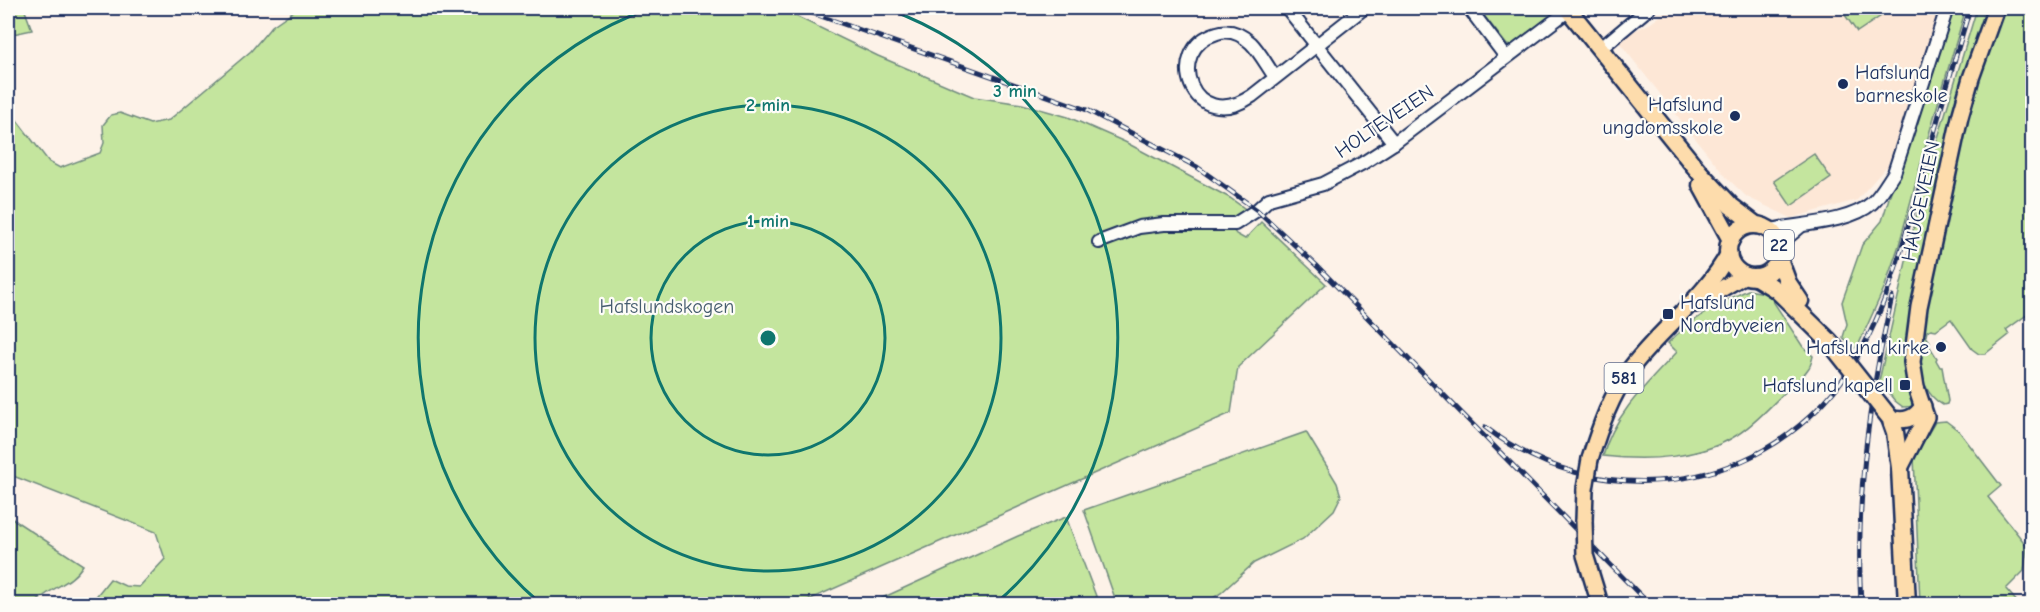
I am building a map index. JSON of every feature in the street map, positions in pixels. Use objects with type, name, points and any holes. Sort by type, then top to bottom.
[{"type":"highway","name":"22","points":[[1568,9],[1665,132],[1719,194],[1740,213],[1777,238],[1792,290],[1890,418],[1895,432],[1900,468],[1907,604]]},
{"type":"highway","name":"22","points":[[1665,132],[1710,199],[1730,246],[1734,266],[1778,290],[1829,341]]},
{"type":"highway","name":"22","points":[[1730,246],[1741,229],[1763,228]]},
{"type":"highway","name":"22","points":[[1751,276],[1770,271],[1780,254]]},
{"type":"main road","name":"HAUGEVEIEN","points":[[1900,468],[1925,421],[1926,411],[1916,387],[1912,362],[1919,307],[1960,117],[1996,8]]},
{"type":"main road","name":"581","points":[[1600,604],[1586,555],[1585,489],[1590,459],[1607,408],[1619,386],[1647,348],[1683,312],[1715,275],[1730,246]]},
{"type":"main road","name":"581","points":[[1683,312],[1751,276]]},
{"type":"main road","points":[[1890,418],[1910,419],[1923,406]]},
{"type":"street","points":[[1287,8],[1394,143]]},
{"type":"street","points":[[1275,77],[1250,42],[1232,32],[1222,32],[1206,37],[1193,50],[1188,61],[1187,71],[1195,92],[1205,102],[1217,107],[1231,107],[1245,101],[1364,8]]},
{"type":"street","points":[[1469,8],[1506,57]]},
{"type":"street","points":[[1600,49],[1649,8]]},
{"type":"street","points":[[1763,228],[1801,226],[1856,213],[1871,204],[1886,185],[1896,166],[1947,8]]},
{"type":"street","name":"HOLTEVEIEN","points":[[1099,242],[1139,227],[1164,224],[1234,224],[1257,210],[1269,199],[1323,184],[1363,163],[1394,143],[1568,9]]},
{"type":"street","points":[[1780,254],[1788,237],[1801,226]]},
{"type":"shaded area","points":[[1671,8],[1890,8],[1897,10],[1898,8],[1940,8],[1890,170],[1886,167],[1857,200],[1791,218],[1747,197],[1725,176],[1619,42]]},
{"type":"green space","points":[[8,8],[24,8],[32,30],[8,35]]},
{"type":"green space","name":"Hafslundskogen","points":[[298,8],[779,8],[878,56],[974,97],[1022,104],[1068,117],[1125,142],[1230,198],[1248,211],[1226,221],[1236,234],[1245,239],[1261,222],[1326,284],[1238,367],[1231,413],[799,604],[90,604],[110,579],[125,586],[139,587],[165,559],[156,532],[8,474],[8,116],[16,119],[49,162],[60,168],[100,153],[104,143],[103,125],[111,115],[120,113],[150,124],[169,120],[251,51],[272,26]]},
{"type":"green space","points":[[1478,8],[1551,8],[1554,12],[1546,21],[1512,46],[1507,45]]},
{"type":"green space","points":[[1840,8],[1880,8],[1884,14],[1857,32]]},
{"type":"green space","points":[[1947,8],[1966,8],[1899,245],[1885,286],[1858,346],[1853,349],[1843,337],[1847,324],[1842,302],[1862,245],[1882,221]]},
{"type":"green space","points":[[1977,8],[1996,8],[1971,78],[1914,337],[1923,406],[1903,407],[1895,401],[1879,381],[1922,191]]},
{"type":"green space","points":[[2004,8],[2032,8],[2032,311],[2006,330],[2009,335],[1985,354],[1979,354],[1972,349],[1951,319],[1936,330],[1927,331],[1926,336],[1930,342],[1928,344],[1942,367],[1948,401],[1943,405],[1932,396],[1925,385],[1920,357],[1928,287],[1966,124],[1986,54]]},
{"type":"green space","points":[[1814,154],[1831,178],[1791,206],[1774,181]]},
{"type":"green space","points":[[1748,290],[1765,293],[1771,298],[1803,347],[1813,356],[1810,366],[1802,377],[1759,418],[1722,443],[1690,454],[1655,458],[1603,456],[1615,426],[1633,400],[1677,352],[1668,343],[1705,313]]},
{"type":"green space","points":[[1946,421],[1959,431],[2001,486],[1988,497],[2027,546],[2024,571],[2006,589],[2019,604],[1920,604],[1914,457],[1935,422]]},
{"type":"green space","points":[[1306,432],[1337,483],[1341,496],[1334,510],[1303,539],[1254,563],[1221,593],[1204,604],[1117,604],[1084,510]]},
{"type":"green space","points":[[8,516],[83,565],[66,582],[35,604],[8,604]]},
{"type":"green space","points":[[1066,517],[1099,604],[869,604],[1018,536]]},
{"type":"railway","points":[[798,8],[1087,110],[1197,167],[1257,210],[1316,265],[1649,604]]},
{"type":"railway","points":[[1911,218],[1970,8]]},
{"type":"railway","points":[[1485,427],[1529,454],[1575,472],[1624,481],[1672,480],[1720,469],[1764,450],[1805,421],[1840,383],[1853,364],[1865,344],[1884,301],[1912,212]]},
{"type":"railway","points":[[1861,604],[1862,488],[1877,373],[1892,297]]},
{"type":"place","name":"Hafslund barneskole","points":[[1843,84]]},
{"type":"place","name":"Hafslund ungdomsskole","points":[[1735,116]]},
{"type":"place","name":"Hafslund Nordbyveien","points":[[1668,314]]},
{"type":"place","name":"Hafslund kirke","points":[[1941,347]]},
{"type":"place","name":"Hafslund kapell","points":[[1905,385]]}]
